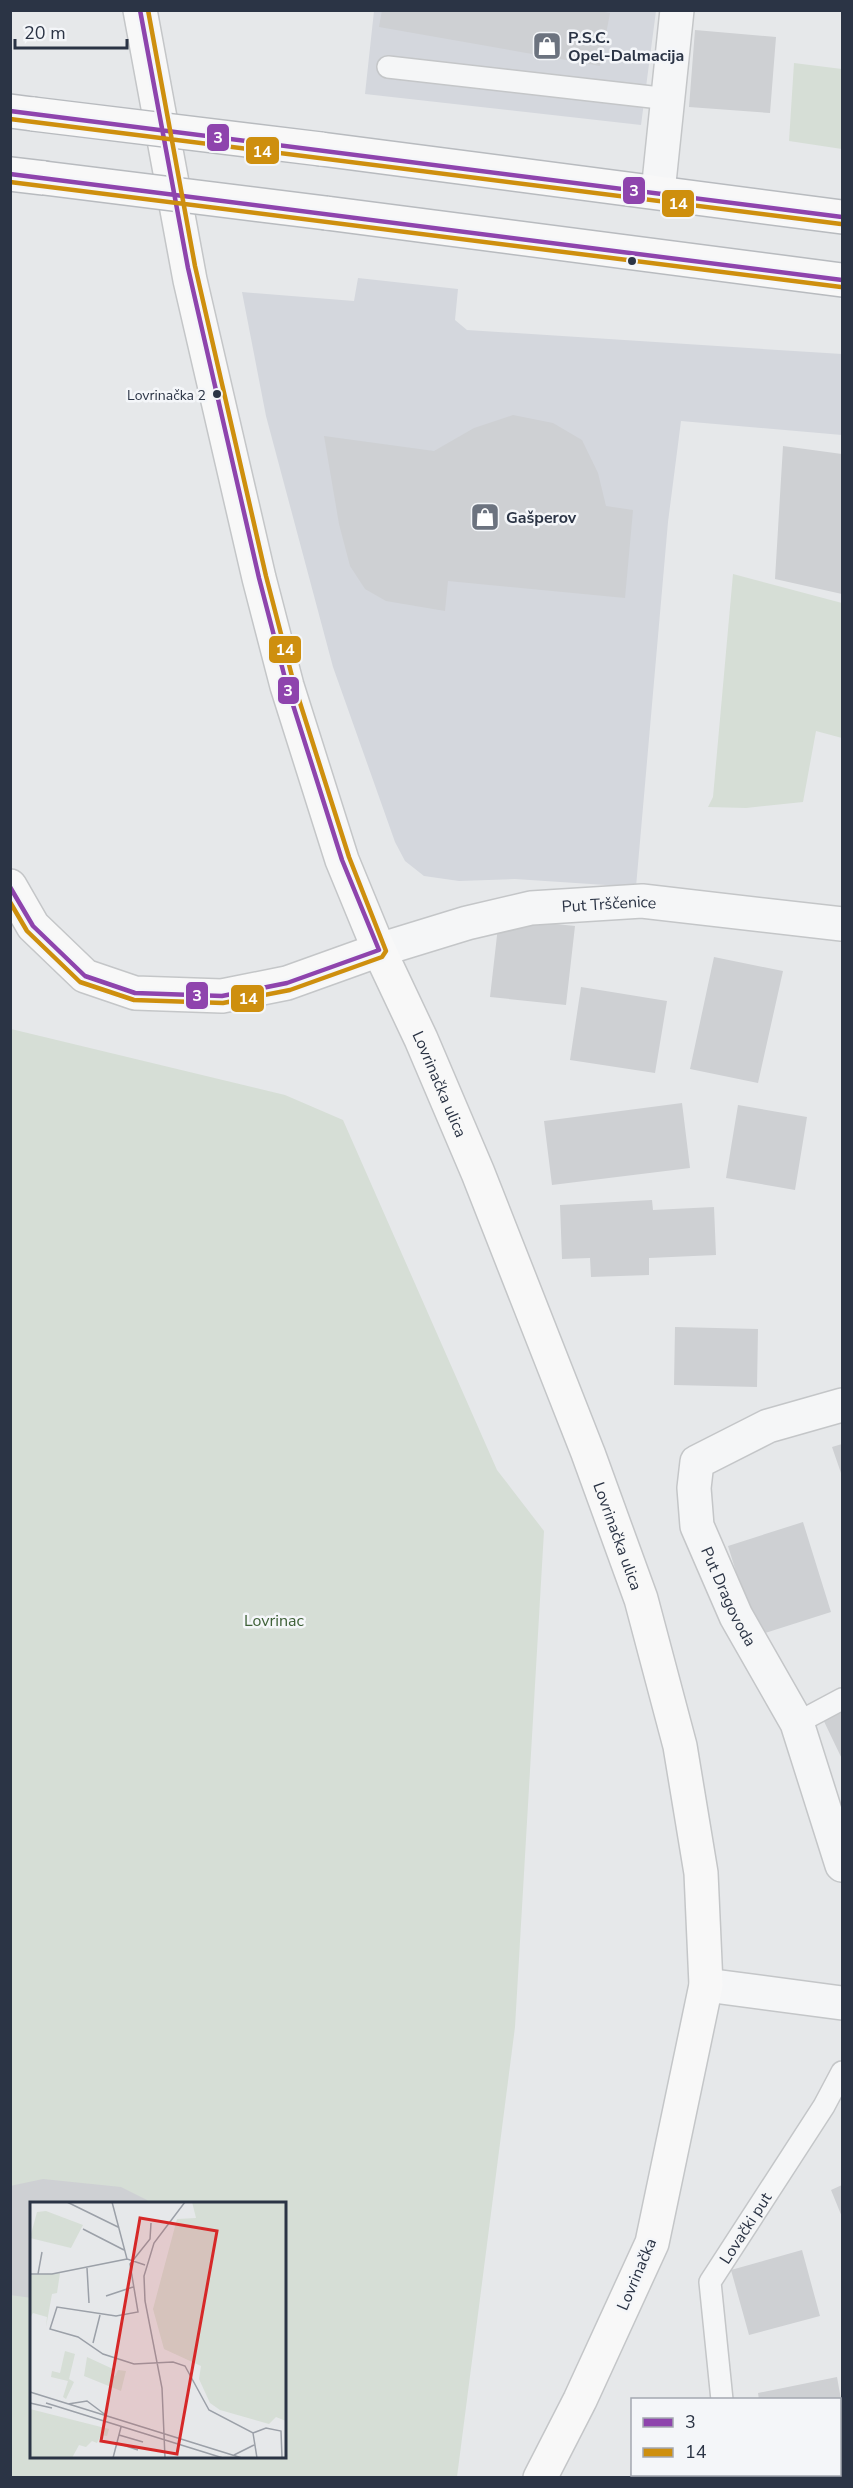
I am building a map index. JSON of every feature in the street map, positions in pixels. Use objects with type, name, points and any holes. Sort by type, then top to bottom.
[{"type":"main road","name":"Lovrinačka ulica","points":[[140,10],[188,268],[233,469],[287,686],[342,860],[379,950],[421,1039],[478,1173],[588,1454],[641,1599],[680,1746],[701,1873],[706,1985]]},
{"type":"main road","points":[[22,113],[321,149],[843,217]]},
{"type":"main road","points":[[10,174],[326,213],[840,282]]},
{"type":"main road","points":[[10,886],[33,926],[85,976],[135,993],[222,996],[287,982],[379,950]]},
{"type":"main road","name":"Lovrinačka","points":[[540,2478],[580,2400],[652,2243],[706,1985]]},
{"type":"street","points":[[658,192],[677,10]]},
{"type":"street","name":"Put Trščenice","points":[[379,950],[467,923],[531,908],[642,901],[843,924]]},
{"type":"street","name":"Put Dragovoda","points":[[843,1405],[768,1426],[697,1462],[694,1488],[697,1526],[736,1616],[797,1723],[843,1865]]},
{"type":"street","points":[[706,1985],[843,2003]]},
{"type":"lane","points":[[388,68],[669,99]]},
{"type":"lane","points":[[797,1723],[843,1699]]},
{"type":"lane","name":"Lovački put","points":[[722,2398],[710,2282],[824,2106],[843,2072]]},
{"type":"shaded area","points":[[374,11],[656,11],[641,125],[365,94]]},
{"type":"shaded area","points":[[358,278],[458,289],[455,320],[467,330],[842,354],[842,435],[681,421],[668,522],[636,887],[515,879],[459,881],[424,876],[405,861],[395,842],[333,667],[266,416],[242,292],[354,301]]},
{"type":"green space","points":[[794,63],[842,69],[842,149],[789,141]]},
{"type":"green space","points":[[733,574],[842,603],[842,738],[816,731],[803,802],[746,808],[708,807],[713,797]]},
{"type":"green space","name":"Lovrinac","points":[[11,1029],[285,1095],[343,1120],[497,1470],[544,1531],[515,2027],[457,2477],[11,2478]]},
{"type":"building","name":"P.S.C. Opel-Dalmacija","points":[[382,10],[594,10],[610,13],[600,66],[379,27]]},
{"type":"building","points":[[695,30],[776,37],[770,113],[689,107]]},
{"type":"building","name":"Gašperov","points":[[513,415],[553,423],[582,440],[598,473],[606,506],[633,510],[625,598],[448,581],[445,611],[386,601],[365,589],[350,566],[339,524],[324,436],[434,451],[474,428]]},
{"type":"building","points":[[783,446],[842,454],[842,594],[775,579]]},
{"type":"building","points":[[499,918],[575,926],[566,1005],[490,997]]},
{"type":"building","points":[[714,957],[783,971],[758,1083],[690,1069]]},
{"type":"building","points":[[581,987],[667,1001],[655,1073],[570,1060]]},
{"type":"building","points":[[682,1103],[690,1168],[552,1185],[544,1121]]},
{"type":"building","points":[[738,1105],[807,1117],[795,1190],[726,1178]]},
{"type":"building","points":[[652,1200],[653,1210],[714,1207],[716,1255],[649,1258],[649,1275],[591,1277],[590,1258],[562,1259],[560,1205]]},
{"type":"building","points":[[675,1327],[758,1329],[757,1387],[674,1385]]},
{"type":"building","points":[[842,1444],[842,1476],[832,1447]]},
{"type":"building","points":[[803,1522],[831,1612],[756,1636],[728,1546]]},
{"type":"building","points":[[842,1703],[842,1759],[820,1713]]},
{"type":"building","points":[[43,2179],[121,2187],[148,2202],[30,2202],[30,2298],[10,2295],[10,2186]]},
{"type":"building","points":[[842,2185],[842,2217],[831,2190]]},
{"type":"building","points":[[802,2250],[820,2316],[749,2335],[731,2270]]},
{"type":"building","points":[[837,2377],[841,2398],[759,2398],[758,2393]]},
{"type":"building","points":[[841,2399],[842,2405],[841,2445]]},
{"type":"building","points":[[631,2463],[631,2476],[710,2476],[710,2478],[630,2477]]},
{"type":"transit line","name":"3","points":[[10,887],[33,926],[85,976],[135,993],[222,996],[287,983],[379,950],[342,860],[287,686],[259,578],[188,268],[140,10]]},
{"type":"transit line","name":"14","points":[[10,902],[27,931],[80,982],[134,1000],[223,1003],[290,990],[382,957],[386,951],[349,857],[294,684],[266,576],[195,266],[148,10]]},
{"type":"transit line","name":"3","points":[[10,111],[842,217]]},
{"type":"transit line","name":"14","points":[[10,119],[841,224]]},
{"type":"transit line","name":"3","points":[[10,174],[842,280]]},
{"type":"transit line","name":"14","points":[[10,182],[841,287]]},
{"type":"place","name":"P.S.C. Opel-Dalmacija","points":[[547,46]]},
{"type":"place","name":"Lovrinačka 2","points":[[217,394]]},
{"type":"place","name":"Gašperov","points":[[485,517]]}]
